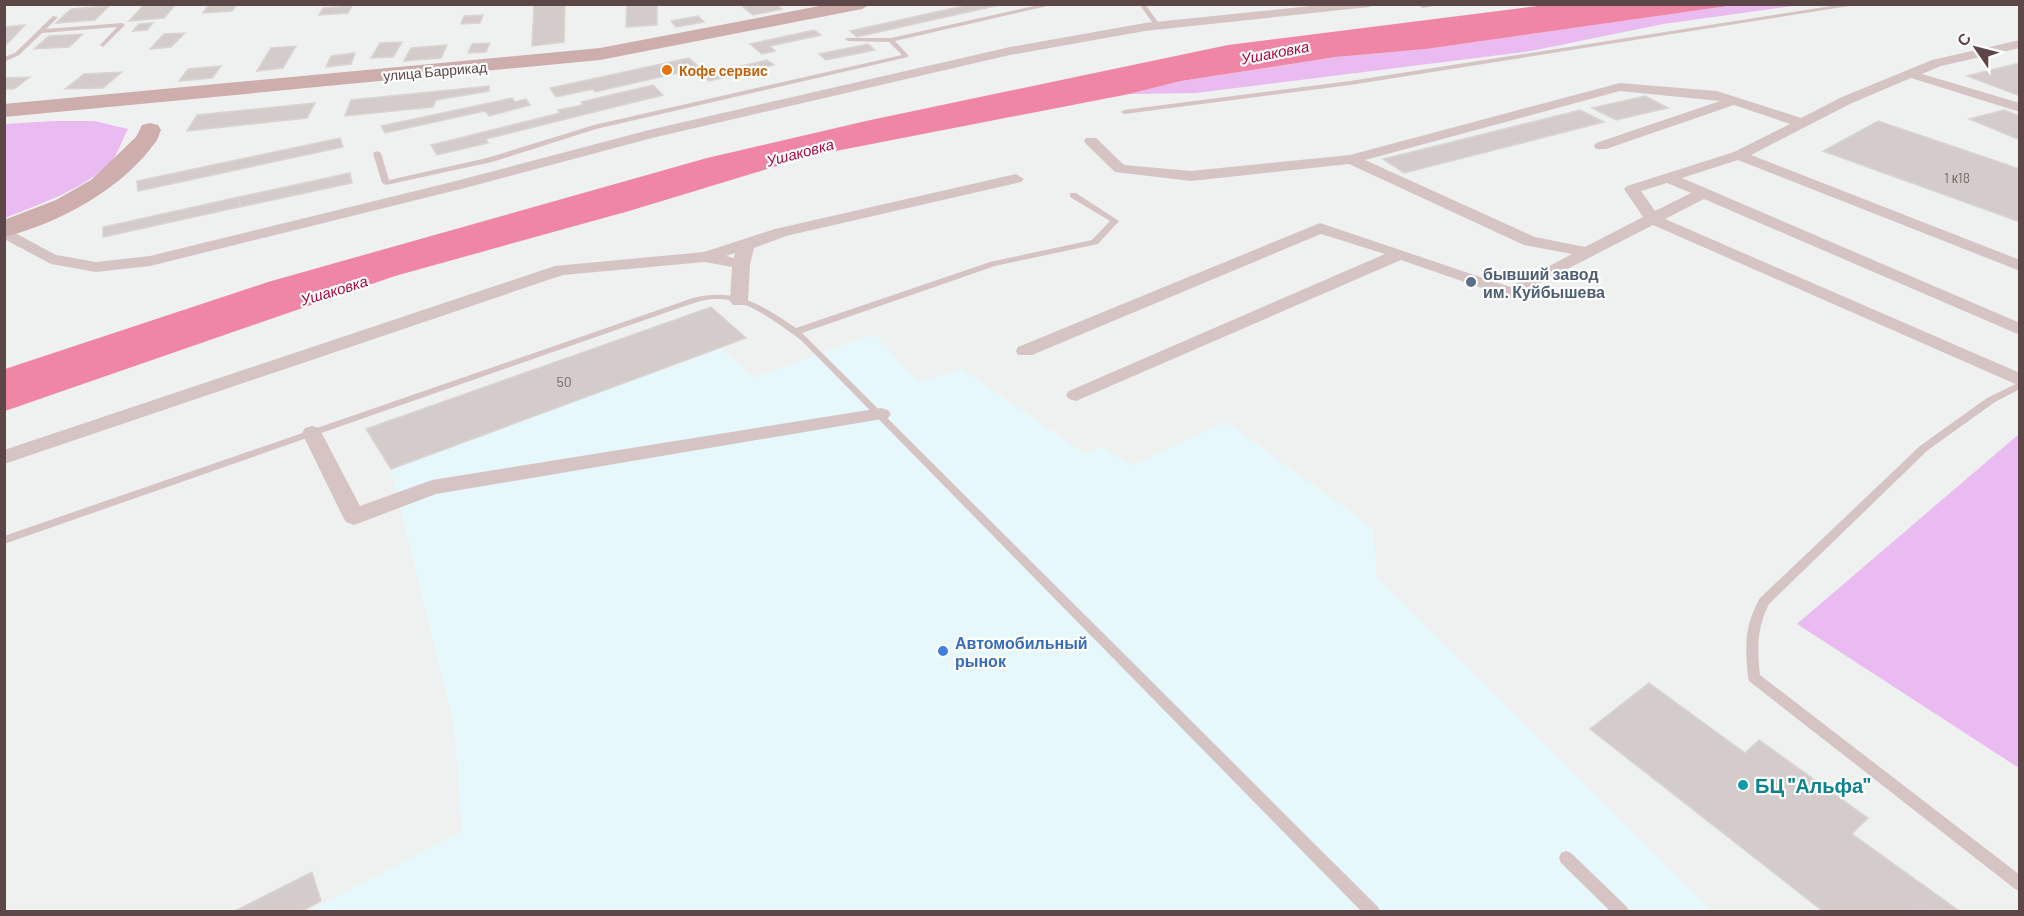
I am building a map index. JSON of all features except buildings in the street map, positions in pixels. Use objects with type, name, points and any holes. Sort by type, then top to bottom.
[{"type":"main road","name":"улица Баррикад","points":[[4,111],[600,54],[835,7],[862,4]]},
{"type":"main road","points":[[72,106],[132,118],[144,124],[168,122],[258,88]]},
{"type":"main road","points":[[4,230],[65,205],[100,185],[168,122]]},
{"type":"street","points":[[4,230],[51,259],[96,267],[150,261],[445,189],[649,134],[1020,49],[1157,25],[1369,4]]},
{"type":"street","points":[[1423,5],[1440,4]]},
{"type":"street","points":[[2019,44],[1937,63],[1847,100],[1738,155],[1632,189],[1652,219],[2019,380]]},
{"type":"street","points":[[1910,74],[2019,108]]},
{"type":"street","points":[[1091,141],[1120,169],[1191,176],[1351,159],[1620,87],[1717,95],[1802,123]]},
{"type":"street","points":[[1602,146],[1735,100]]},
{"type":"street","points":[[1738,155],[2019,266]]},
{"type":"street","points":[[1351,159],[1530,241],[1588,253]]},
{"type":"street","points":[[1669,178],[2019,330]]},
{"type":"street","points":[[4,457],[254,371],[561,270],[705,257],[781,232],[1016,179]]},
{"type":"street","points":[[1025,351],[1320,228],[1510,292],[1704,193]]},
{"type":"street","points":[[740,301],[741,264],[746,245]]},
{"type":"street","points":[[1076,396],[1400,254]]},
{"type":"street","points":[[705,257],[741,264]]},
{"type":"street","points":[[312,433],[354,517],[432,488],[873,415]]},
{"type":"lane","points":[[848,39],[891,40],[1053,4]]},
{"type":"lane","points":[[1142,4],[1157,25]]},
{"type":"lane","points":[[1124,112],[1350,83],[1859,4]]},
{"type":"lane","points":[[4,60],[17,54],[55,17]]},
{"type":"lane","points":[[40,31],[122,25],[103,45]]},
{"type":"lane","points":[[377,153],[386,183],[489,160],[594,126],[906,56],[891,40]]},
{"type":"lane","points":[[795,332],[993,264],[1095,242],[1115,222],[1072,195]]},
{"type":"lane","points":[[4,540],[676,306],[714,296],[740,301],[804,338],[873,415],[1373,912]]},
{"type":"lane","points":[[2019,385],[1991,400],[1924,448],[1779,586],[1764,601],[1753,620],[1751,641],[1754,677],[2019,884]]},
{"type":"lane","points":[[1566,858],[1622,912]]},
{"type":"shaded area","points":[[1735,5],[1800,5],[1663,24],[1531,51],[1196,93],[1129,94],[1181,81],[1336,57],[1426,49]]},
{"type":"shaded area","points":[[94,121],[128,129],[113,160],[99,173],[74,189],[5,218],[5,124]]},
{"type":"shaded area","name":"Автомобильный рынок","points":[[875,334],[918,382],[961,369],[1086,454],[1101,446],[1131,466],[1226,422],[1373,528],[1377,578],[1712,911],[308,912],[462,831],[454,725],[391,469],[721,348],[753,378]]},
{"type":"shaded area","points":[[2019,434],[2019,768],[1797,624]]},
{"type":"water","name":"Ушаковка","points":[[1545,5],[1735,5],[1426,49],[1336,57],[1181,81],[1129,94],[810,156],[629,211],[395,276],[5,411],[5,369],[268,282],[707,158],[866,121],[1228,45]]},
{"type":"place","name":"Кофе сервис","points":[[667,70]]},
{"type":"place","name":"бывший завод им. Куйбышева","points":[[1471,282]]},
{"type":"place","name":"Автомобильный рынок","points":[[943,651]]},
{"type":"place","name":"БЦ \"Альфа\"","points":[[1743,785]]}]
